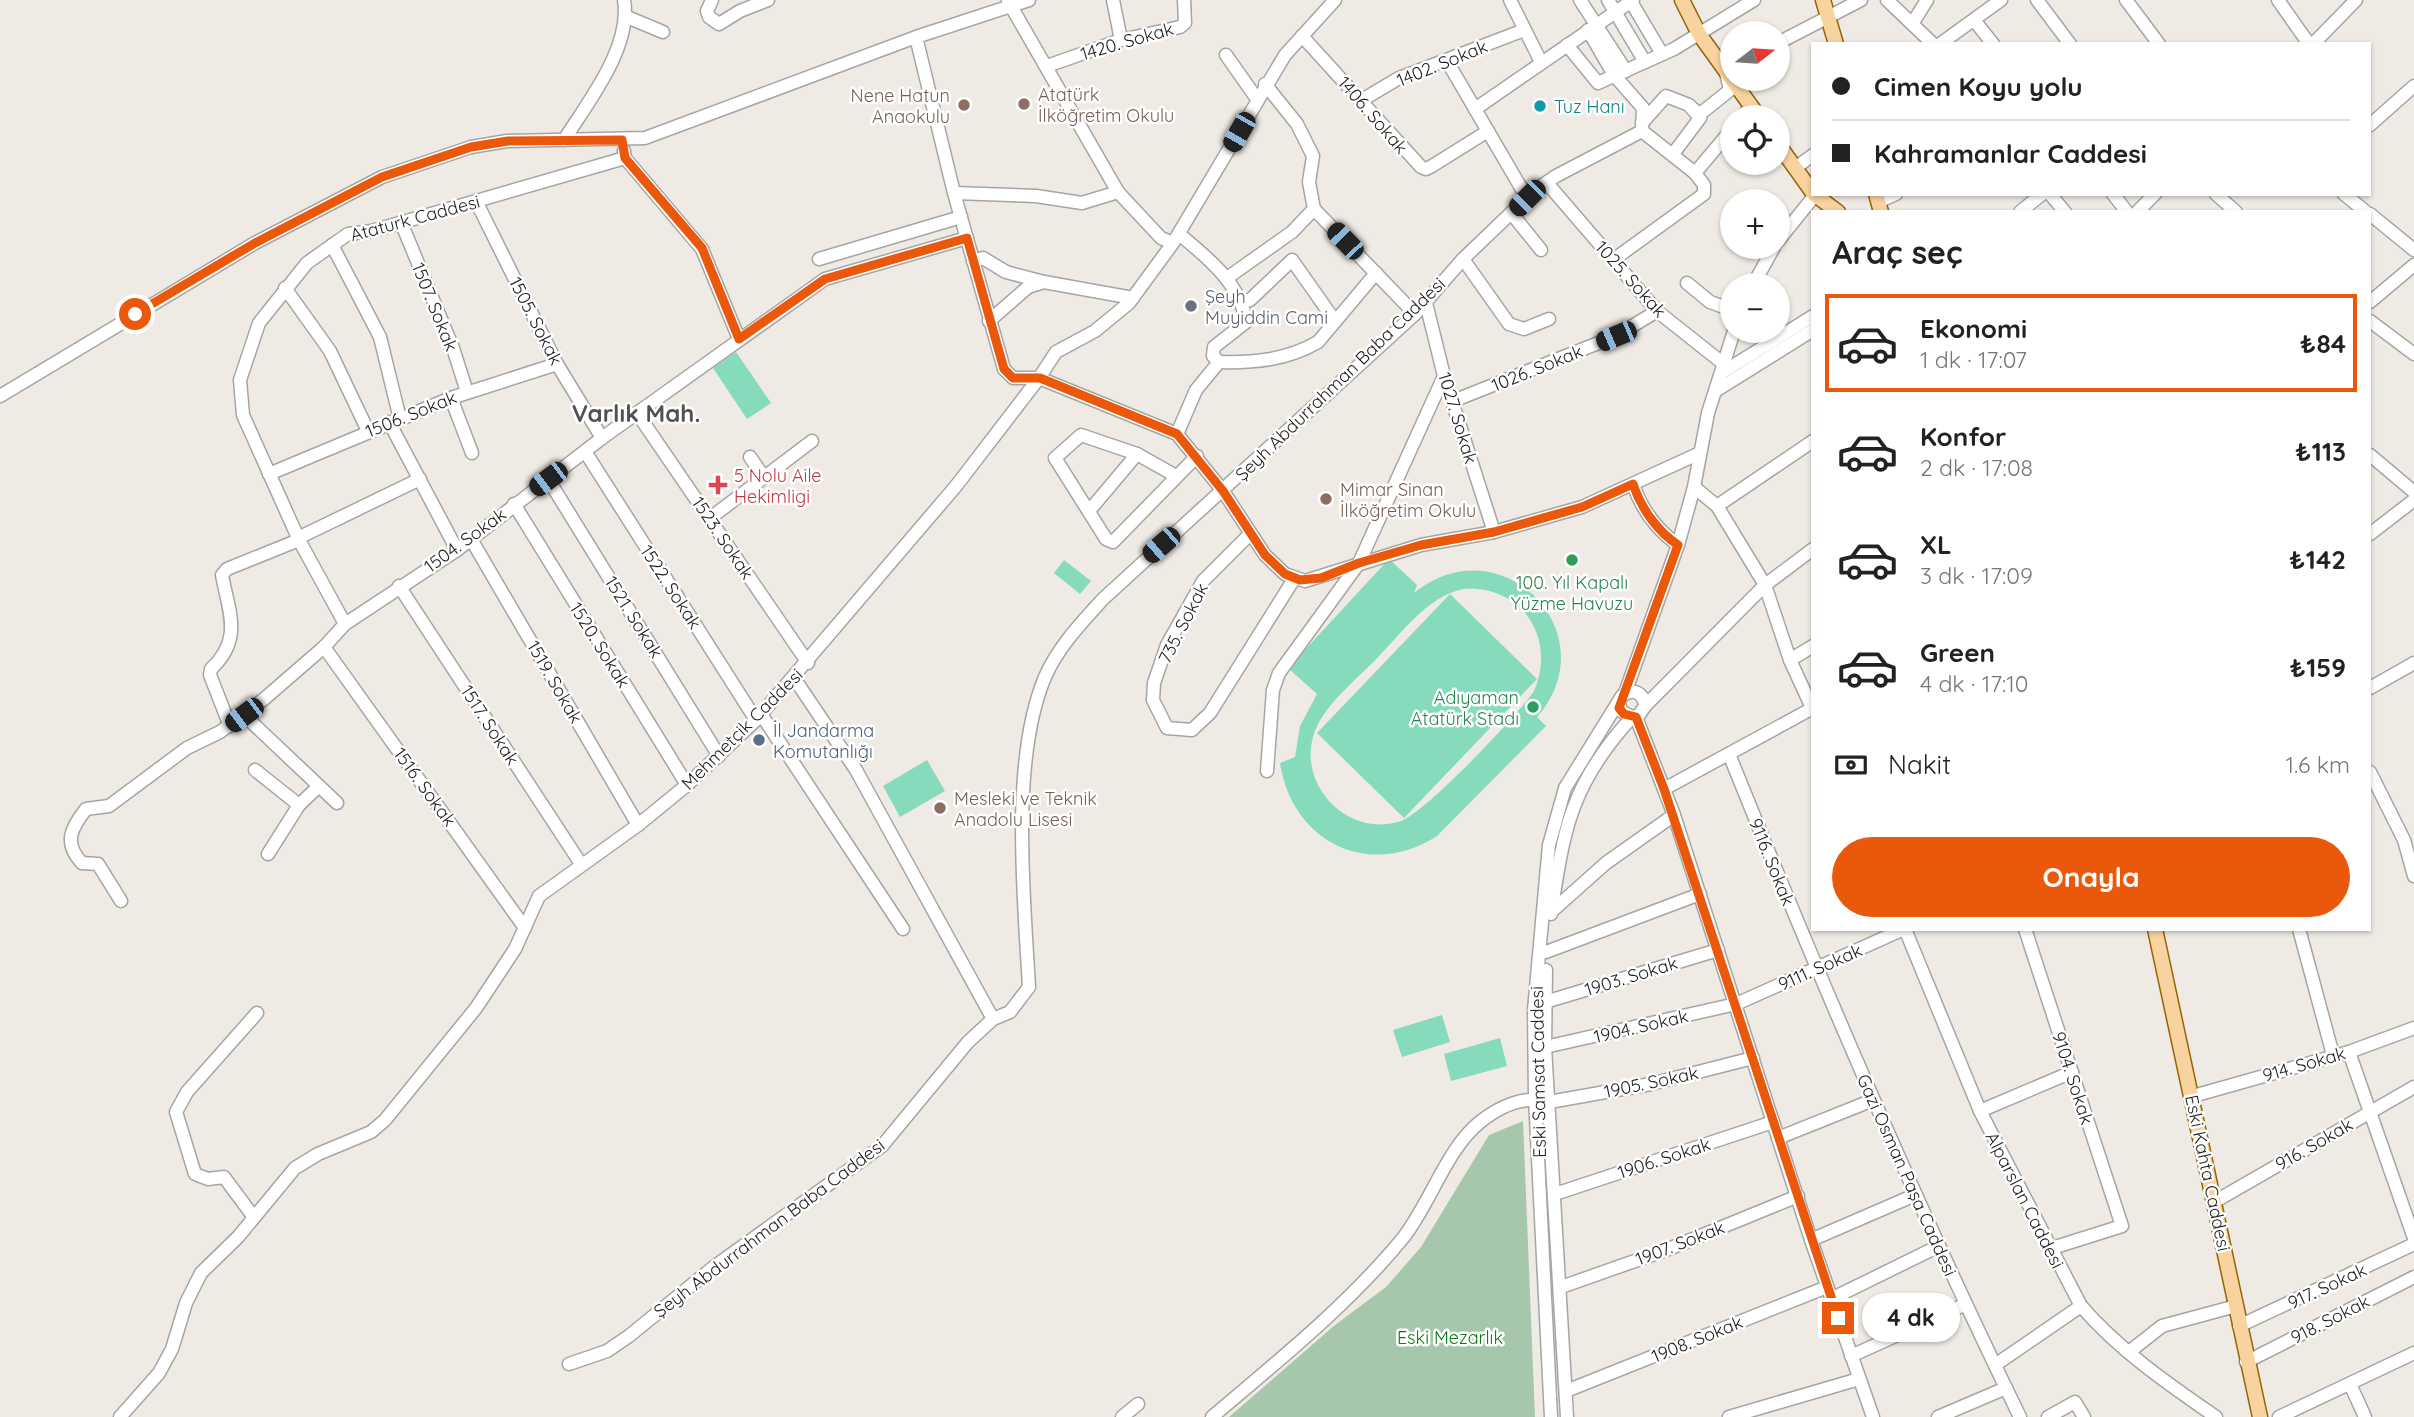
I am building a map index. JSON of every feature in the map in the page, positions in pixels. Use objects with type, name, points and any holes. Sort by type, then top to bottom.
[{"type":"main road","points":[[1682,0],[1699,34],[1720,60]]},
{"type":"main road","points":[[1823,0],[1835,42]]},
{"type":"main road","points":[[1790,161],[1811,190]]},
{"type":"main road","points":[[1817,196],[1835,210]]},
{"type":"main road","name":"Eski Kahta Caddesi","points":[[2155,931],[2193,1096],[2246,1362],[2260,1417]]},
{"type":"street","points":[[564,140],[608,70],[627,17],[624,0]]},
{"type":"street","points":[[712,0],[707,11],[709,17],[719,24],[740,11],[768,0]]},
{"type":"street","points":[[0,396],[242,250],[382,177],[471,147],[508,141],[622,140],[656,134],[1010,2],[1029,0]]},
{"type":"street","points":[[1113,0],[1121,40]]},
{"type":"street","name":"1420. Sokak","points":[[1047,66],[1121,40],[1180,27],[1185,23],[1184,0]]},
{"type":"street","name":"Mehmetçik Caddesi","points":[[120,1417],[159,1373],[172,1349],[186,1303],[201,1273],[238,1237],[295,1168],[318,1154],[372,1132],[385,1120],[476,1008],[525,928],[539,896],[638,825],[687,785],[759,717],[808,663],[956,486],[1040,378],[1056,352],[1112,319],[1133,298],[1176,239],[1265,85],[1302,36],[1335,0]]},
{"type":"street","points":[[1510,0],[1541,62]]},
{"type":"street","points":[[1580,0],[1593,27],[1643,108],[1642,127],[1695,173],[1704,185],[1704,194],[1613,260]]},
{"type":"street","points":[[1608,0],[1645,62]]},
{"type":"street","points":[[1567,45],[1598,83],[1662,54],[1754,0]]},
{"type":"street","points":[[1790,37],[1861,0]]},
{"type":"street","points":[[1887,0],[1931,42]]},
{"type":"street","points":[[1912,24],[1927,0]]},
{"type":"street","points":[[1943,42],[2001,0]]},
{"type":"street","points":[[2038,0],[2069,42]]},
{"type":"street","points":[[2126,0],[2158,42]]},
{"type":"street","points":[[2278,0],[2310,42]]},
{"type":"street","points":[[2313,42],[2356,0]]},
{"type":"street","points":[[1475,109],[1631,1],[1662,54]]},
{"type":"street","points":[[1010,2],[1118,192],[1161,238],[1176,239],[1227,278],[1243,302],[1246,322],[1214,347],[1213,356],[1219,362],[1257,363],[1306,349],[1318,342],[1376,273]]},
{"type":"street","points":[[627,17],[663,32]]},
{"type":"street","points":[[1974,20],[1991,42]]},
{"type":"street","name":"1402. Sokak","points":[[1362,100],[1399,78],[1524,30]]},
{"type":"street","name":"1406. Sokak","points":[[1302,36],[1362,100],[1413,161],[1426,169],[1488,131]]},
{"type":"street","points":[[916,37],[954,193],[1004,369],[1013,378],[1040,378],[1177,434],[1223,491],[1250,534],[1280,571],[1294,579],[1316,580],[1359,563],[1421,545],[1494,532],[1582,507],[1700,453]]},
{"type":"street","points":[[1226,55],[1257,99]]},
{"type":"street","points":[[1447,61],[1527,198]]},
{"type":"street","points":[[1265,85],[1297,124],[1313,156],[1309,182],[1314,209],[1415,314]]},
{"type":"street","points":[[2371,124],[2414,86]]},
{"type":"street","points":[[1689,105],[1700,114],[1729,91]]},
{"type":"street","name":"Şeyh Abdurrahman Baba Caddesi","points":[[569,1364],[607,1351],[629,1336],[715,1266],[872,1154],[968,1042],[993,1019],[1010,1012],[1029,987],[1023,854],[1028,746],[1045,677],[1072,634],[1102,599],[1415,314],[1464,260],[1527,198],[1547,183],[1642,127],[1666,96],[1689,105]]},
{"type":"street","points":[[1673,154],[1700,118],[1689,105]]},
{"type":"street","points":[[622,140],[625,158],[702,248],[739,339]]},
{"type":"street","points":[[1695,173],[1720,143]]},
{"type":"street","points":[[1795,168],[1811,156]]},
{"type":"street","name":"Ataturk Caddesi","points":[[345,624],[298,539],[243,415],[240,380],[259,324],[307,263],[348,234],[372,231],[625,158]]},
{"type":"street","name":"1025. Sokak","points":[[1547,183],[1657,312],[1724,368]]},
{"type":"street","points":[[954,193],[1036,196],[1082,203],[1118,192]]},
{"type":"street","points":[[1790,225],[1812,196]]},
{"type":"street","points":[[2022,210],[2040,196]]},
{"type":"street","points":[[2115,196],[2125,210]]},
{"type":"street","points":[[2139,210],[2153,196]]},
{"type":"street","points":[[2218,196],[2234,210]]},
{"type":"street","points":[[2347,196],[2364,210]]},
{"type":"street","name":"1505. Sokak","points":[[476,201],[557,364],[602,438]]},
{"type":"street","points":[[1227,278],[1292,232],[1314,209]]},
{"type":"street","points":[[1512,214],[1541,250]]},
{"type":"street","points":[[2371,215],[2414,250]]},
{"type":"street","points":[[819,258],[961,217]]},
{"type":"street","name":"1507. Sokak","points":[[401,222],[453,348],[467,392]]},
{"type":"street","name":"1504. Sokak","points":[[121,901],[98,864],[82,863],[75,856],[69,841],[70,829],[86,809],[109,806],[187,748],[230,726],[324,647],[345,624],[471,540],[602,438],[825,279],[967,238]]},
{"type":"street","points":[[332,245],[380,337],[395,420],[420,480],[457,550]]},
{"type":"street","points":[[973,261],[983,258],[1006,272],[1044,282],[1133,298]]},
{"type":"street","points":[[1243,302],[1250,300],[1292,260],[1335,321]]},
{"type":"street","points":[[1464,260],[1508,324],[1524,329],[1549,319]]},
{"type":"street","points":[[2371,301],[2414,265]]},
{"type":"street","points":[[989,321],[1028,288],[1044,282]]},
{"type":"street","points":[[1687,283],[1710,302],[1720,306]]},
{"type":"street","points":[[285,288],[330,351],[368,431]]},
{"type":"street","name":"1027. Sokak","points":[[1426,303],[1444,376],[1494,532]]},
{"type":"street","name":"1026. Sokak","points":[[1452,401],[1616,336],[1657,312]]},
{"type":"street","points":[[1724,368],[1811,317]]},
{"type":"street","points":[[2371,322],[2414,354]]},
{"type":"street","points":[[1717,390],[1811,331]]},
{"type":"street","name":"Eski Samsat Caddesi","points":[[1551,1417],[1535,1098],[1534,1010],[1549,845],[1565,788],[1622,698],[1678,545],[1731,343]]},
{"type":"street","points":[[1177,434],[1196,390],[1219,362]]},
{"type":"street","name":"1506. Sokak","points":[[269,474],[450,398],[557,364]]},
{"type":"street","points":[[1267,771],[1273,690],[1279,673],[1359,563],[1444,376]]},
{"type":"street","points":[[450,398],[472,453]]},
{"type":"street","name":"1523. Sokak","points":[[637,413],[808,663]]},
{"type":"street","points":[[1176,476],[1138,454],[1081,436],[1055,458],[1105,539],[1113,542],[1197,456]]},
{"type":"street","points":[[709,519],[812,441]]},
{"type":"street","points":[[1717,506],[1811,442]]},
{"type":"street","name":"1522. Sokak","points":[[586,453],[759,717],[904,929]]},
{"type":"street","points":[[1089,511],[1138,454]]},
{"type":"street","points":[[2371,456],[2414,492]]},
{"type":"street","points":[[750,457],[764,477]]},
{"type":"street","name":"1521. Sokak","points":[[548,479],[719,756]]},
{"type":"street","points":[[230,726],[210,674],[211,668],[226,655],[232,639],[222,575],[227,569],[298,539],[420,480]]},
{"type":"street","points":[[1633,484],[1639,501],[1665,536],[1678,545]]},
{"type":"street","points":[[1694,486],[1717,506],[1765,585],[1790,660],[1811,705]]},
{"type":"street","points":[[2371,533],[2414,500]]},
{"type":"street","name":"1520. Sokak","points":[[514,504],[687,785]]},
{"type":"street","name":"735. Sokak","points":[[1250,534],[1203,581],[1167,645],[1154,683],[1153,701],[1167,728],[1192,730],[1210,713],[1294,579]]},
{"type":"street","name":"1519. Sokak","points":[[471,540],[638,825]]},
{"type":"street","points":[[1634,717],[1765,585],[1811,551]]},
{"type":"street","name":"1517. Sokak","points":[[399,586],[581,864]]},
{"type":"street","name":"1516. Sokak","points":[[324,647],[525,928]]},
{"type":"street","points":[[1790,660],[1811,647]]},
{"type":"street","points":[[2371,687],[2414,663]]},
{"type":"street","points":[[794,678],[869,792],[993,1019]]},
{"type":"street","points":[[1645,706],[1644,698],[1638,692],[1622,698],[1621,711],[1634,717],[1674,815],[1811,1240],[1873,1417]]},
{"type":"street","points":[[1664,789],[1811,710]]},
{"type":"street","points":[[244,715],[337,803]]},
{"type":"street","name":"Eski Samsat Caddesi","points":[[1567,1417],[1545,1047],[1546,952],[1562,846],[1578,793],[1594,762],[1634,717]]},
{"type":"street","name":"9116. Sokak","points":[[1729,754],[1815,970]]},
{"type":"street","points":[[255,770],[299,805]]},
{"type":"street","points":[[2371,774],[2404,840],[2414,876]]},
{"type":"street","points":[[268,854],[299,805],[319,786]]},
{"type":"street","points":[[1551,912],[1606,863],[1674,815]]},
{"type":"street","points":[[1546,952],[1700,894]]},
{"type":"street","name":"9111. Sokak","points":[[1736,1004],[1901,931]]},
{"type":"street","name":"Alparslan Caddesi","points":[[1906,931],[1980,1111],[2049,1249],[2081,1306],[2101,1329],[2156,1376],[2216,1417]]},
{"type":"street","name":"9104. Sokak","points":[[2026,931],[2122,1226],[2049,1249]]},
{"type":"street","points":[[2300,931],[2333,1055]]},
{"type":"street","name":"1903. Sokak","points":[[1545,1002],[1718,950]]},
{"type":"street","name":"Gazi Osman Paşa Caddesi","points":[[1815,970],[1915,1195],[2020,1417]]},
{"type":"street","name":"1904. Sokak","points":[[1545,1047],[1736,1004]]},
{"type":"street","points":[[253,1216],[224,1177],[208,1179],[195,1174],[176,1112],[187,1092],[257,1013]]},
{"type":"street","name":"914. Sokak","points":[[2193,1096],[2349,1052],[2414,1028]]},
{"type":"street","points":[[2349,1052],[2368,1112],[2410,1214],[2414,1238]]},
{"type":"street","name":"1905. Sokak","points":[[1549,1102],[1651,1084],[1753,1058]]},
{"type":"street","points":[[1980,1111],[2071,1072]]},
{"type":"street","name":"916. Sokak","points":[[2214,1202],[2414,1087]]},
{"type":"street","points":[[1212,1417],[1323,1321],[1393,1250],[1411,1228],[1464,1139],[1480,1122],[1519,1100],[1535,1098],[1549,1102]]},
{"type":"street","points":[[1778,1139],[1873,1100]]},
{"type":"street","name":"1906. Sokak","points":[[1555,1194],[1773,1122]]},
{"type":"street","points":[[1811,1240],[1915,1195]]},
{"type":"street","name":"1907. Sokak","points":[[1561,1287],[1666,1250],[1798,1196]]},
{"type":"street","name":"917. Sokak","points":[[2239,1326],[2414,1244]]},
{"type":"street","name":"1908. Sokak","points":[[1566,1391],[1829,1293],[1939,1246]]},
{"type":"street","name":"918. Sokak","points":[[2246,1362],[2414,1277]]},
{"type":"street","points":[[1851,1356],[1966,1304]]},
{"type":"street","points":[[1995,1365],[2081,1306]]},
{"type":"street","points":[[2129,1352],[2162,1326],[2236,1306]]},
{"type":"street","points":[[2280,1417],[2414,1353]]},
{"type":"street","points":[[1729,1417],[1859,1379]]},
{"type":"street","points":[[2350,1384],[2365,1417]]},
{"type":"street","points":[[1938,1417],[2006,1388]]},
{"type":"street","points":[[2048,1417],[2075,1402],[2084,1417]]},
{"type":"street","points":[[1122,1417],[1138,1404]]},
{"type":"green space","points":[[736,352],[771,403],[747,419],[713,368]]},
{"type":"green space","name":"Adıyaman Atatürk Stadı","points":[[1389,559],[1417,585],[1414,593],[1447,575],[1480,571],[1510,579],[1536,597],[1553,623],[1561,653],[1556,685],[1537,717],[1546,726],[1437,836],[1411,849],[1385,854],[1361,853],[1338,846],[1317,832],[1300,814],[1287,791],[1280,763],[1295,757],[1300,726],[1317,694],[1288,668]],"holes":[[[1463,589],[1484,590],[1517,605],[1529,619],[1537,635],[1541,652],[1540,671],[1534,691],[1510,721],[1470,762],[1413,814],[1401,821],[1381,824],[1362,822],[1345,814],[1330,802],[1319,787],[1312,770],[1311,751],[1320,720],[1345,690],[1428,606]]]},
{"type":"green space","points":[[1064,560],[1091,581],[1080,594],[1054,573]]},
{"type":"green space","points":[[1450,594],[1537,679],[1404,818],[1317,733]]},
{"type":"green space","points":[[927,760],[945,791],[900,817],[883,786]]},
{"type":"green space","points":[[1442,1015],[1450,1042],[1402,1057],[1393,1030]]},
{"type":"green space","points":[[1500,1038],[1507,1066],[1451,1081],[1444,1054]]},
{"type":"green space","name":"Eski Mezarlık","points":[[1523,1121],[1535,1417],[1229,1417],[1335,1325],[1386,1287],[1421,1247],[1489,1135]]},
{"type":"place","name":"Atatürk İlköğretim Okulu","points":[[1024,104]]},
{"type":"place","name":"Nene Hatun Anaokulu","points":[[964,105]]},
{"type":"place","name":"Tuz Hanı","points":[[1540,106]]},
{"type":"place","name":"Şeyh Muyiddin Cami","points":[[1191,306]]},
{"type":"place","name":"5 Nolu Aile Hekimligi","points":[[718,485]]},
{"type":"place","name":"Mimar Sinan İlköğretim Okulu","points":[[1326,499]]},
{"type":"place","name":"100. Yıl Kapalı Yüzme Havuzu","points":[[1572,560]]},
{"type":"place","name":"Adıyaman Atatürk Stadı","points":[[1533,707]]},
{"type":"place","name":"İl Jandarma Komutanlığı","points":[[759,740]]},
{"type":"place","name":"Mesleki ve Teknik Anadolu Lisesi","points":[[940,808]]},
{"type":"district","name":"Varlık Mah.","points":[[636,413]]},
{"type":"route","points":[[135,314],[255,243],[382,177],[471,147],[508,141],[622,140],[625,158],[702,248],[739,339],[825,279],[967,238],[1004,369],[1013,378],[1040,378],[1163,426],[1177,434],[1223,491],[1265,555],[1280,571],[1294,579],[1316,580],[1359,563],[1421,545],[1494,532],[1582,507],[1633,484],[1639,501],[1665,536],[1678,545],[1625,693],[1620,699],[1619,708],[1624,714],[1636,717],[1664,789],[1838,1318]]}]
